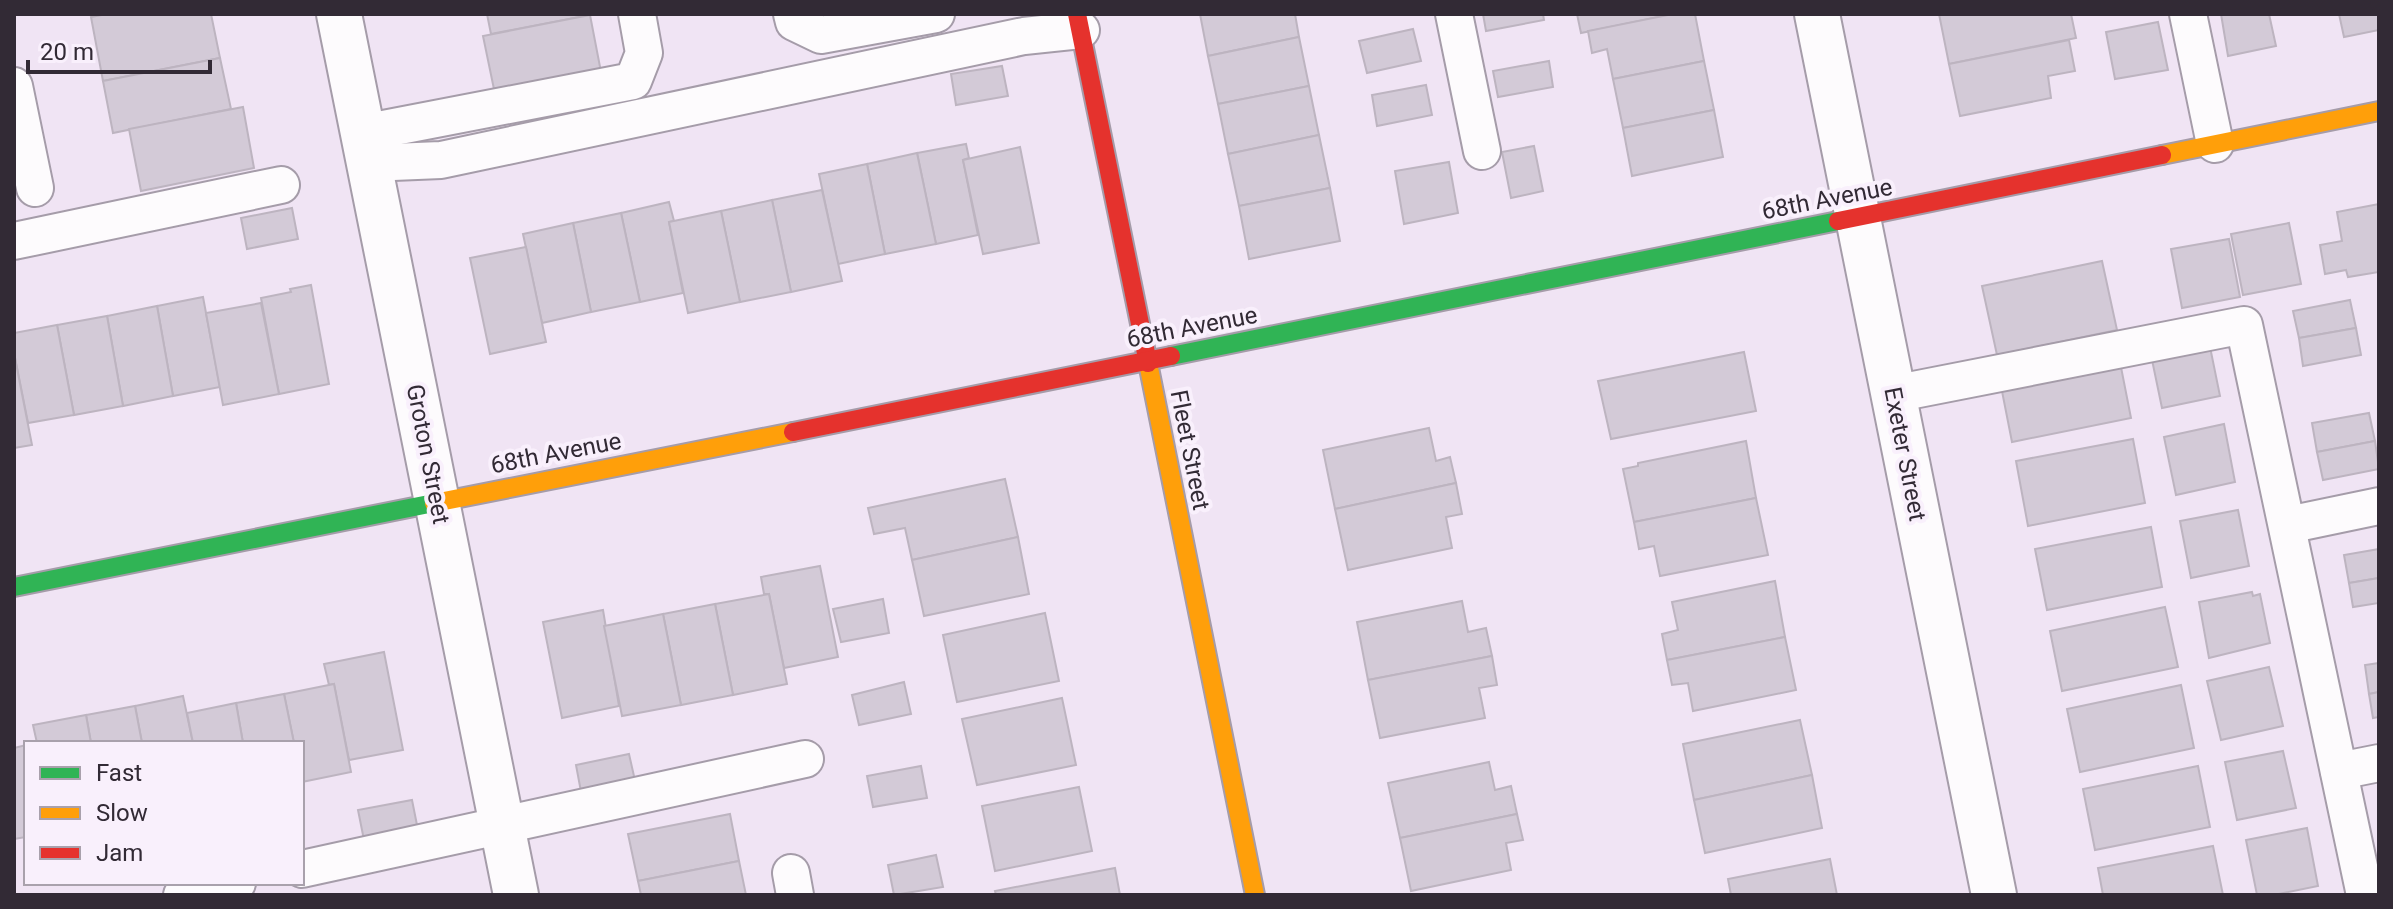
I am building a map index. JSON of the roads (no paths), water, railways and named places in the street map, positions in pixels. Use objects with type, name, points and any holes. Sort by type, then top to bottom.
[{"type":"street","name":"Groton Street","points":[[339,14],[516,895]]},
{"type":"street","name":"Exeter Street","points":[[1817,14],[1994,895]]},
{"type":"street","name":"Fleet Street","points":[[1079,22],[1255,895]]},
{"type":"street","name":"68th Avenue","points":[[14,587],[2379,111]]},
{"type":"lane","points":[[366,148],[633,81],[644,53],[637,14]]},
{"type":"lane","points":[[792,14],[794,22],[821,35],[936,14]]},
{"type":"lane","points":[[1454,14],[1482,151]]},
{"type":"lane","points":[[2188,14],[2215,144]]},
{"type":"lane","points":[[366,148],[441,160],[1079,22]]},
{"type":"lane","points":[[14,86],[35,188]]},
{"type":"lane","points":[[14,241],[281,185]]},
{"type":"lane","points":[[1893,394],[2244,325],[2365,895]]},
{"type":"lane","points":[[2288,525],[2379,506]]},
{"type":"lane","points":[[304,869],[805,759]]},
{"type":"lane","points":[[2339,771],[2379,763]]},
{"type":"lane","points":[[182,895],[228,885]]}]
